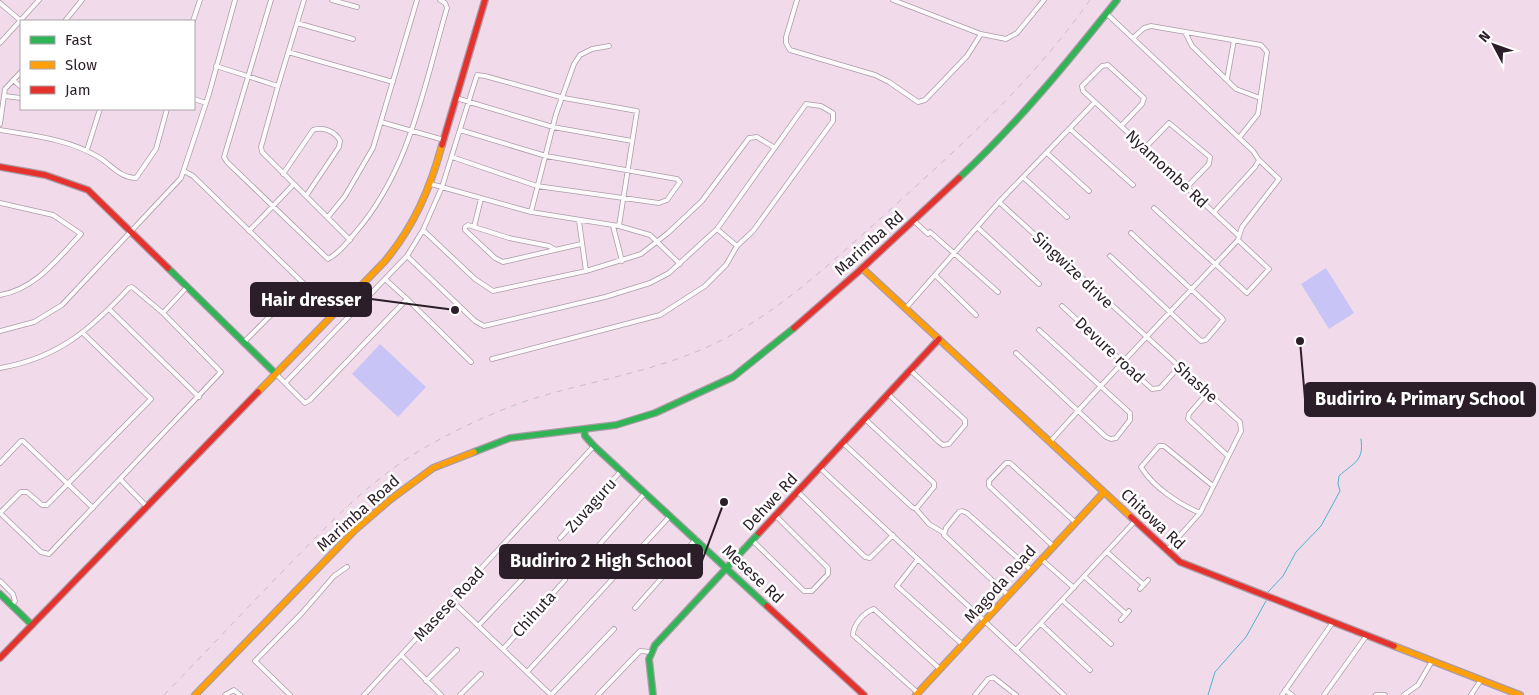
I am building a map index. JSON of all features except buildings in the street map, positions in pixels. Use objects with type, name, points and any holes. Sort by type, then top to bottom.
[{"type":"street","points":[[21,20],[38,0]]},
{"type":"street","points":[[67,20],[82,0]]},
{"type":"street","points":[[194,20],[200,0]]},
{"type":"street","points":[[0,331],[25,325],[52,312],[176,185],[184,171],[206,103],[235,0]]},
{"type":"street","points":[[271,0],[224,157],[326,259],[332,257],[350,240],[367,220],[400,163],[411,132],[446,8],[445,3],[440,0]]},
{"type":"street","points":[[304,0],[261,149],[283,174],[350,240]]},
{"type":"street","points":[[332,0],[357,8]]},
{"type":"street","points":[[328,217],[345,196],[369,156],[417,0]]},
{"type":"street","points":[[0,658],[385,262],[404,238],[423,204],[431,184],[484,0]]},
{"type":"street","points":[[797,0],[786,37],[786,43],[790,50],[875,75],[889,82],[918,102],[925,100],[967,56],[981,34]]},
{"type":"street","points":[[892,0],[981,34],[1010,39],[1044,0]]},
{"type":"street","name":"Marimba Rd","points":[[584,429],[616,425],[688,400],[733,377],[760,356],[862,268],[1002,138],[1033,104],[1117,0]]},
{"type":"street","points":[[0,2],[20,21],[0,43]]},
{"type":"street","points":[[1050,442],[1238,238],[1242,227],[1279,179],[1259,160],[1253,151],[1107,14]]},
{"type":"street","points":[[297,24],[353,40]]},
{"type":"street","points":[[1133,38],[1147,26],[1261,45],[1266,50],[1256,118],[1239,138]]},
{"type":"street","points":[[1185,32],[1192,46],[1241,92],[1260,98]]},
{"type":"street","points":[[1228,79],[1234,40]]},
{"type":"street","points":[[531,212],[553,127],[574,64],[580,55],[592,49],[609,46]]},
{"type":"street","points":[[288,52],[393,82]]},
{"type":"street","name":"Nyamombe Rd","points":[[1121,126],[1142,104],[1144,98],[1108,64],[1102,66],[1082,86],[1083,91],[1214,212],[1268,268],[1269,272],[1249,293],[1246,293],[1215,264]]},
{"type":"street","points":[[216,66],[278,86]]},
{"type":"street","points":[[0,124],[6,96],[5,89],[20,73]]},
{"type":"street","points":[[285,383],[407,256],[423,230],[442,187],[476,77],[480,75],[564,98],[637,110],[619,226]]},
{"type":"street","points":[[13,80],[20,86]]},
{"type":"street","points":[[6,96],[20,98]]},
{"type":"street","points":[[456,98],[553,127],[632,141]]},
{"type":"street","points":[[195,99],[206,103]]},
{"type":"street","points":[[906,308],[999,202],[1095,102]]},
{"type":"street","points":[[407,256],[474,321],[487,326],[570,307],[643,286],[659,279],[680,264],[717,229],[807,103],[821,106],[834,114],[833,121],[753,231],[737,246],[726,265],[705,286],[660,315],[492,359]]},
{"type":"street","points":[[87,150],[100,110]]},
{"type":"street","points":[[0,130],[61,140],[87,150],[127,178],[136,178],[156,148],[167,110]]},
{"type":"street","points":[[381,122],[411,132],[445,140]]},
{"type":"street","points":[[1144,149],[1169,123],[1210,157],[1209,164],[1186,188]]},
{"type":"street","points":[[283,174],[313,130],[318,128],[336,134],[340,141],[339,147],[306,196]]},
{"type":"street","points":[[1070,129],[1133,185]]},
{"type":"street","points":[[452,157],[537,186],[624,199],[662,203],[667,200],[680,182],[677,179],[628,169],[546,156],[460,130]]},
{"type":"street","points":[[423,230],[475,279],[493,291],[586,271],[622,262],[641,254],[659,242],[702,201],[749,138],[757,136],[775,148]]},
{"type":"street","points":[[1047,153],[1089,192]]},
{"type":"street","points":[[1214,212],[1255,167],[1259,160]]},
{"type":"street","points":[[0,166],[45,175],[88,190],[305,403],[407,299]]},
{"type":"street","points":[[184,171],[193,176],[334,313]]},
{"type":"street","points":[[1023,177],[1067,217]]},
{"type":"street","points":[[248,231],[294,184]]},
{"type":"street","points":[[431,184],[531,212],[619,226],[652,236],[680,264]]},
{"type":"street","points":[[474,226],[481,199]]},
{"type":"street","name":"Singwize drive","points":[[999,202],[1147,338]]},
{"type":"street","points":[[0,203],[53,215],[80,234],[33,282],[16,291],[0,295]]},
{"type":"street","points":[[1154,208],[1215,264]]},
{"type":"street","points":[[579,221],[586,271]]},
{"type":"street","points":[[914,221],[928,234],[930,232],[956,252],[998,292]]},
{"type":"street","points":[[554,249],[474,226],[468,225],[465,230],[495,258],[503,262],[581,244]]},
{"type":"street","points":[[613,226],[622,262]]},
{"type":"street","points":[[977,227],[1039,284]]},
{"type":"street","points":[[717,229],[737,246]]},
{"type":"street","points":[[1110,256],[1201,342],[1206,340],[1223,320],[1222,318],[1131,233]]},
{"type":"street","name":"Chitowa Rd","points":[[862,268],[1184,565],[1518,695]]},
{"type":"street","points":[[935,275],[976,314]]},
{"type":"street","points":[[385,279],[472,362]]},
{"type":"street","points":[[244,342],[303,283]]},
{"type":"street","points":[[0,368],[38,358],[72,342],[132,287],[163,313],[220,370],[220,376],[47,555],[0,513],[21,492],[27,492],[42,506],[47,505],[151,398],[84,333]]},
{"type":"street","points":[[163,313],[187,287]]},
{"type":"street","name":"Devure road","points":[[1062,306],[1155,390],[1160,388],[1180,368]]},
{"type":"street","points":[[109,309],[199,397]]},
{"type":"street","points":[[1016,353],[1111,439],[1128,423],[1132,417],[1130,413],[1039,330]]},
{"type":"street","name":"Shashe","points":[[1147,338],[1240,422],[1242,428],[1228,456]]},
{"type":"street","name":"Dehwe Rd","points":[[651,652],[939,339]]},
{"type":"street","points":[[888,394],[938,442],[944,445],[948,444],[965,425],[965,420],[910,370]]},
{"type":"street","points":[[1167,550],[1200,514],[1228,456],[1188,420],[1189,414],[1208,392]]},
{"type":"street","points":[[865,419],[934,483],[934,487],[916,509]]},
{"type":"street","name":"Mesese Rd","points":[[584,429],[585,436],[594,446],[864,695]]},
{"type":"street","name":"Marimba Road","points":[[195,695],[348,537],[415,480],[453,459],[510,438],[584,429]]},
{"type":"street","points":[[0,463],[22,440],[93,508]]},
{"type":"street","points":[[843,443],[910,506],[916,509],[929,524],[944,533],[1008,595]]},
{"type":"street","name":"Masese Road","points":[[364,695],[594,446]]},
{"type":"street","points":[[1200,514],[1181,504],[1141,467],[1159,446],[1164,446],[1213,486]]},
{"type":"street","points":[[1053,546],[989,486],[989,481],[1006,463],[1010,463],[1075,522]]},
{"type":"street","points":[[820,468],[1064,695]]},
{"type":"street","name":"Zuvaguru","points":[[560,538],[621,471]]},
{"type":"street","points":[[121,480],[147,507]]},
{"type":"street","points":[[798,492],[865,557],[870,558],[893,535]]},
{"type":"street","name":"Magoda Road","points":[[917,694],[1104,492]]},
{"type":"street","points":[[584,562],[645,493]]},
{"type":"street","points":[[944,533],[959,512],[964,511],[1031,570]]},
{"type":"street","points":[[528,672],[670,516]]},
{"type":"street","points":[[753,541],[805,592],[812,591],[823,580],[829,572],[826,565],[776,516]]},
{"type":"street","points":[[1016,650],[1135,521]]},
{"type":"street","points":[[635,608],[696,539]]},
{"type":"street","points":[[1107,552],[1142,587],[1148,580]]},
{"type":"street","points":[[479,626],[542,558]]},
{"type":"street","points":[[918,559],[897,586],[963,645]]},
{"type":"street","points":[[1041,559],[1074,588]]},
{"type":"street","points":[[290,695],[255,661],[302,613],[334,576],[347,567]]},
{"type":"street","points":[[1085,576],[1127,612],[1120,620]]},
{"type":"street","name":"Chihuta","points":[[503,649],[565,580]]},
{"type":"street","points":[[0,581],[15,597],[15,601],[11,606]]},
{"type":"street","points":[[0,594],[32,625]]},
{"type":"street","points":[[452,601],[551,695],[614,629]]},
{"type":"street","points":[[1063,601],[1110,644]]},
{"type":"street","points":[[917,694],[853,635],[856,624],[869,611],[874,609],[940,669]]},
{"type":"street","points":[[1282,695],[1333,622]]},
{"type":"street","points":[[1041,624],[1090,670]]},
{"type":"street","points":[[1324,695],[1367,635]]},
{"type":"street","points":[[426,681],[457,650]]},
{"type":"street","points":[[598,695],[640,651],[651,652],[649,666],[653,695]]},
{"type":"street","points":[[401,656],[441,695]]},
{"type":"street","points":[[1404,695],[1418,685],[1432,661]]},
{"type":"street","points":[[460,695],[481,674]]},
{"type":"street","points":[[975,695],[988,679],[993,677],[1016,695]]},
{"type":"street","points":[[1470,695],[1481,680]]},
{"type":"street","points":[[225,695],[234,690],[240,695]]},
{"type":"street","points":[[1285,690],[1292,695]]},
{"type":"street","points":[[1376,695],[1385,695]]},
{"type":"shaded area","points":[[1326,268],[1354,313],[1329,329],[1301,284]]},
{"type":"shaded area","points":[[380,344],[426,387],[398,417],[352,374]]},
{"type":"waterway","points":[[1268,592],[1283,576],[1296,552],[1321,526],[1340,491],[1338,484],[1339,476],[1357,461],[1361,453],[1361,439]]},
{"type":"waterway","points":[[1208,695],[1215,672],[1246,637],[1266,601]]},
{"type":"railway","points":[[164,695],[333,520],[386,473],[426,447],[462,428],[523,402],[683,357],[730,336],[776,307],[840,254],[938,167],[992,115],[1042,61],[1090,0]]},
{"type":"traffic: fast","points":[[959,178],[1041,92],[1117,0]]},
{"type":"traffic: fast","points":[[168,268],[276,374]]},
{"type":"traffic: fast","points":[[474,452],[510,438],[616,425],[655,413],[733,377],[794,328]]},
{"type":"traffic: fast","points":[[584,429],[585,436],[594,446],[767,606]]},
{"type":"traffic: fast","points":[[653,695],[649,659],[655,645],[759,533]]},
{"type":"traffic: fast","points":[[0,594],[32,625]]},
{"type":"traffic: slow","points":[[258,392],[385,261],[395,248],[413,221],[420,206],[442,145]]},
{"type":"traffic: slow","points":[[862,268],[1131,517]]},
{"type":"traffic: slow","points":[[195,695],[355,530],[391,499],[433,468],[474,452]]},
{"type":"traffic: slow","points":[[916,695],[1104,492]]},
{"type":"traffic: slow","points":[[1394,646],[1520,695]]},
{"type":"traffic: jam","points":[[442,145],[485,0]]},
{"type":"traffic: jam","points":[[0,167],[45,175],[88,190],[168,268]]},
{"type":"traffic: jam","points":[[794,328],[858,272],[959,178]]},
{"type":"traffic: jam","points":[[759,533],[939,339]]},
{"type":"traffic: jam","points":[[0,658],[258,392]]},
{"type":"traffic: jam","points":[[1131,517],[1180,562],[1394,646]]},
{"type":"traffic: jam","points":[[767,606],[864,695]]},
{"type":"place","name":"Hair dresser","points":[[455,310]]},
{"type":"place","name":"Budiriro 4 Primary School","points":[[1300,341]]},
{"type":"place","name":"Budiriro 2 High School","points":[[724,502]]}]
